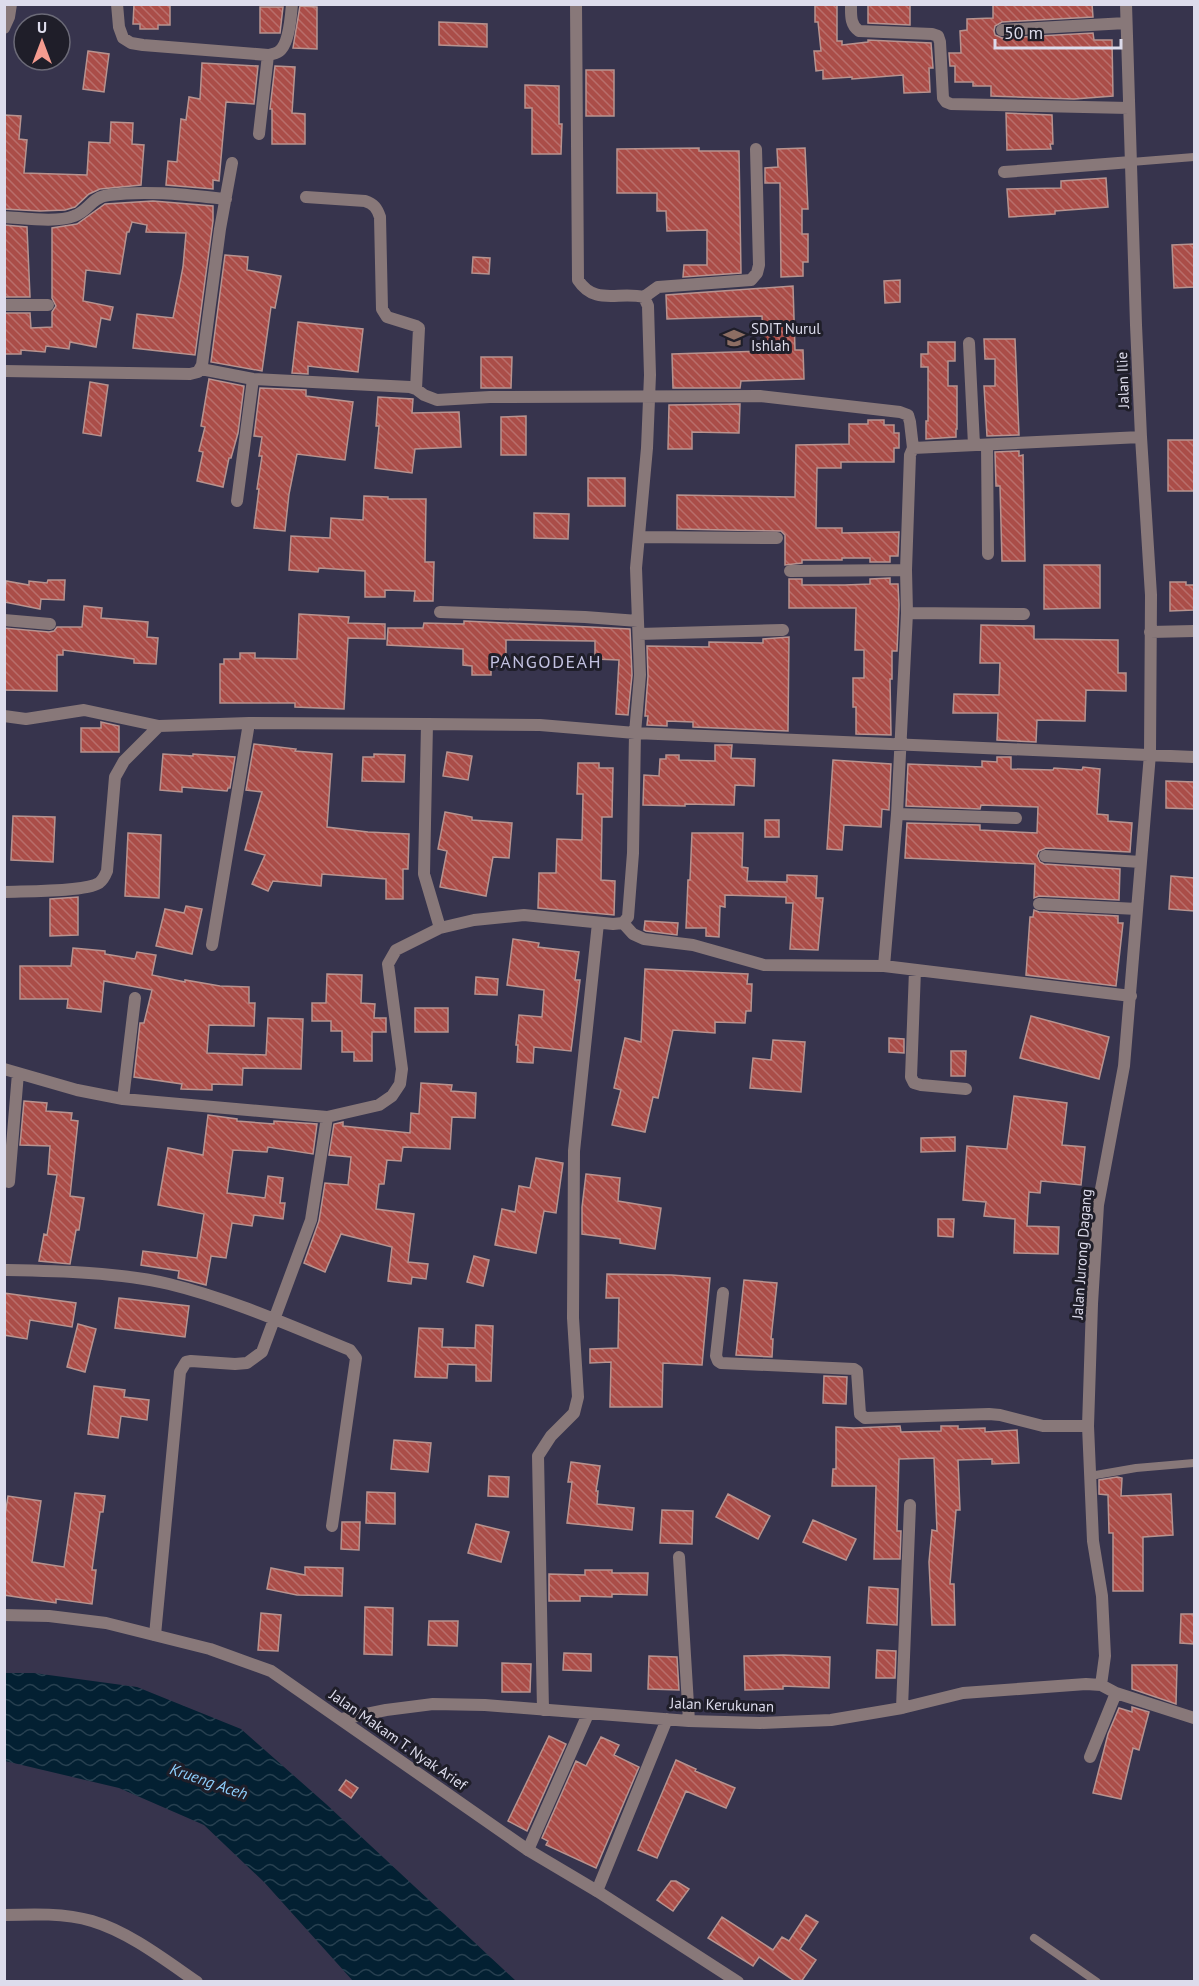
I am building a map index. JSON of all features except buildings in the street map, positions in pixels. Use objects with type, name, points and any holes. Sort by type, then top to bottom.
[{"type":"street","points":[[4,28],[11,4]]},
{"type":"street","points":[[117,4],[123,38],[131,43],[221,53],[268,55],[278,52],[283,47],[288,32],[292,4]]},
{"type":"street","points":[[576,4],[578,280],[584,290],[596,296],[633,294],[644,297]]},
{"type":"street","points":[[851,4],[851,21],[859,31],[932,33],[938,36],[945,102],[951,104],[1129,108]]},
{"type":"street","name":"Jalan Ilie","points":[[1126,4],[1141,437],[1151,595],[1149,754]]},
{"type":"street","points":[[1002,30],[1126,23]]},
{"type":"street","points":[[259,134],[268,55]]},
{"type":"street","points":[[644,297],[658,287],[751,280],[757,273],[759,265],[756,149]]},
{"type":"street","points":[[1004,172],[1131,162]]},
{"type":"street","points":[[201,369],[232,163]]},
{"type":"street","points":[[4,217],[67,218],[83,212],[96,198],[108,195],[152,192],[226,199]]},
{"type":"street","points":[[306,197],[365,201],[377,208],[380,217],[382,309],[387,317],[419,328],[416,389]]},
{"type":"street","points":[[4,1069],[77,1090],[123,1099],[327,1117],[379,1105],[392,1096],[400,1084],[402,1069],[388,964],[396,950],[440,928],[474,920],[524,915],[613,924],[623,923],[628,917],[633,854],[634,732],[640,675],[636,568],[647,448],[650,375],[648,306],[644,297]]},
{"type":"street","points":[[4,305],[48,305]]},
{"type":"street","points":[[969,343],[974,445]]},
{"type":"street","points":[[4,371],[190,374],[201,369],[253,379],[410,387],[424,396],[437,400],[490,397],[760,396],[900,412],[908,415],[913,448],[910,454],[906,570],[907,613],[897,813],[884,966]]},
{"type":"street","points":[[237,501],[253,379]]},
{"type":"street","points":[[913,448],[1141,437]]},
{"type":"street","points":[[987,445],[988,554]]},
{"type":"street","points":[[639,537],[777,538]]},
{"type":"street","points":[[790,571],[906,570]]},
{"type":"street","points":[[440,612],[585,617],[638,628],[783,630]]},
{"type":"street","points":[[907,613],[1024,614]]},
{"type":"street","points":[[4,620],[50,624]]},
{"type":"street","points":[[1150,632],[1194,631]]},
{"type":"street","points":[[4,716],[26,719],[84,710],[159,726],[249,723],[540,725],[634,732],[1194,757]]},
{"type":"street","points":[[212,945],[249,723]]},
{"type":"street","points":[[427,724],[424,874],[440,928]]},
{"type":"street","points":[[4,892],[81,888],[99,884],[105,878],[115,777],[124,761],[159,726]]},
{"type":"street","name":"Jalan Jurong Dagang","points":[[1101,1685],[1105,1656],[1102,1596],[1093,1541],[1088,1426],[1092,1304],[1098,1205],[1124,1066],[1149,754]]},
{"type":"street","points":[[897,813],[1016,819]]},
{"type":"street","points":[[1045,856],[1141,862]]},
{"type":"street","points":[[1039,904],[1137,909]]},
{"type":"street","points":[[543,1710],[538,1456],[551,1436],[574,1413],[578,1397],[573,1318],[574,1151],[598,923]]},
{"type":"street","points":[[623,923],[633,934],[644,939],[693,945],[764,965],[884,966],[1131,996]]},
{"type":"street","points":[[915,970],[911,1077],[914,1083],[921,1085],[966,1089]]},
{"type":"street","points":[[123,1099],[135,998]]},
{"type":"street","points":[[9,1182],[18,1073]]},
{"type":"street","points":[[155,1635],[180,1372],[186,1362],[247,1363],[262,1352],[311,1220],[327,1117]]},
{"type":"street","points":[[4,1270],[94,1275],[168,1284],[234,1304],[350,1350],[356,1358],[332,1526]]},
{"type":"street","points":[[723,1293],[716,1356],[718,1361],[854,1369],[860,1414],[865,1418],[989,1414],[1043,1426],[1088,1426]]},
{"type":"street","points":[[902,1708],[910,1505]]},
{"type":"street","points":[[679,1557],[689,1721]]},
{"type":"street","name":"Jalan Makam T. Nyak Arief","points":[[4,1615],[49,1616],[106,1623],[210,1649],[271,1671],[528,1850],[597,1891],[738,1982]]},
{"type":"street","name":"Jalan Kerukunan","points":[[342,1719],[433,1704],[485,1705],[689,1721],[760,1723],[831,1720],[902,1708],[963,1693],[1059,1685],[1101,1685]]},
{"type":"street","points":[[1101,1685],[1116,1693],[1194,1718]]},
{"type":"street","points":[[1090,1757],[1116,1693]]},
{"type":"street","points":[[528,1850],[588,1714]]},
{"type":"street","points":[[597,1891],[667,1719]]},
{"type":"street","points":[[4,1915],[72,1917],[92,1921],[118,1931],[197,1982]]},
{"type":"lane","points":[[1131,162],[1194,157]]},
{"type":"lane","points":[[1090,1476],[1136,1468],[1194,1463]]},
{"type":"lane","points":[[1034,1938],[1097,1982]]},
{"type":"water","name":"Krueng Aceh","points":[[5,1673],[34,1673],[137,1687],[241,1729],[326,1804],[516,1981],[353,1981],[264,1882],[204,1825],[119,1788],[5,1761]]},
{"type":"place","name":"SDIT Nurul Ishlah","points":[[734,338]]},
{"type":"district","name":"PANGODEAH","points":[[546,662]]}]
